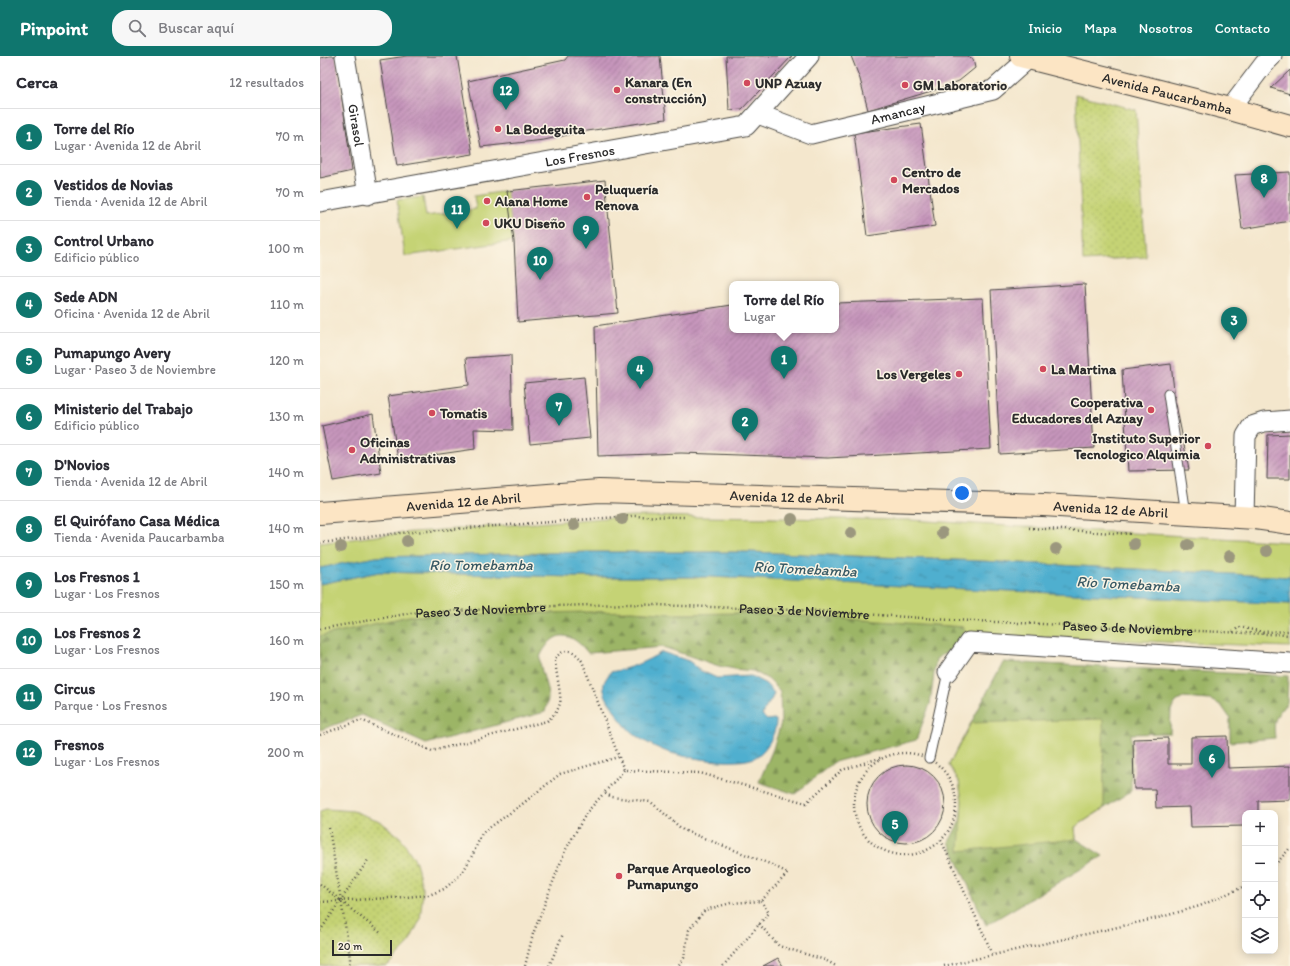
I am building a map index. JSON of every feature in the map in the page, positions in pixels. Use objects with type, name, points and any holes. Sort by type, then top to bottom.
[{"type":"main road","name":"Avenida Paucarbamba","points":[[1025,57],[1230,109],[1290,126]]},
{"type":"main road","name":"Avenida 12 de Abril","points":[[320,513],[600,491],[1043,505],[1249,518],[1290,523]]},
{"type":"main road","name":"Avenida 12 de Abril","points":[[1249,518],[1290,508]]},
{"type":"street","name":"Girasol","points":[[345,56],[368,195]]},
{"type":"street","name":"Los Fresnos","points":[[320,202],[368,195],[746,126],[809,56]]},
{"type":"street","points":[[1230,109],[1264,64],[1272,56]]},
{"type":"street","name":"Amancay","points":[[758,114],[811,134],[992,90],[1025,57]]},
{"type":"street","points":[[1249,518],[1246,436],[1252,426],[1264,422],[1290,420]]},
{"type":"street","name":"Paseo 3 de Noviembre","points":[[948,672],[969,642],[1290,663]]},
{"type":"lane","points":[[1168,394],[1186,514]]},
{"type":"lane","points":[[928,758],[948,672]]},
{"type":"path","points":[[320,543],[408,532],[632,516],[688,517]]},
{"type":"path","points":[[1024,527],[1135,534]]},
{"type":"path","name":"Paseo 3 de Noviembre","points":[[320,629],[411,613],[630,604],[819,611],[950,620],[1290,635]]},
{"type":"path","points":[[1233,632],[1239,627],[1264,632],[1290,631]]},
{"type":"path","points":[[320,735],[361,720],[432,751],[547,721],[555,714],[561,702],[555,658],[561,652],[567,650],[578,654],[582,660],[624,770]]},
{"type":"path","points":[[525,966],[533,934],[565,851],[587,812],[624,770],[700,773],[806,803],[842,770],[898,752],[914,753],[928,758],[944,770],[954,785],[957,802],[954,819],[946,835],[933,847],[918,854],[900,855],[884,851],[870,842],[860,829],[854,813],[854,797],[859,781],[869,767],[883,757]]},
{"type":"path","points":[[320,902],[429,895],[444,889],[464,870],[482,833],[560,774],[618,757]]},
{"type":"path","points":[[604,792],[612,797],[651,802],[683,830],[770,864],[788,873],[761,901],[731,903],[705,910],[689,930],[684,958],[678,966]]},
{"type":"path","points":[[329,828],[350,959],[349,966]]},
{"type":"path","points":[[941,840],[993,955]]},
{"type":"path","points":[[1278,862],[1290,848]]},
{"type":"path","points":[[320,931],[368,860]]},
{"type":"path","points":[[320,884],[382,934]]},
{"type":"path","points":[[944,966],[1158,918],[1200,906],[1242,887]]},
{"type":"path","points":[[723,966],[769,913],[761,901]]},
{"type":"path","points":[[759,924],[779,946],[826,960],[836,966]]},
{"type":"path","points":[[549,966],[563,934]]},
{"type":"green space","points":[[1076,94],[1136,110],[1146,257],[1083,261]]},
{"type":"green space","points":[[507,191],[514,241],[405,256],[397,200],[423,197],[426,216],[476,209],[474,196]]},
{"type":"green space","points":[[632,516],[911,520],[1290,542],[1290,577],[981,561],[750,552],[590,552],[377,557],[320,568],[320,543],[400,533]]},
{"type":"green space","points":[[379,572],[575,577],[710,577],[1290,604],[1290,647],[964,634],[964,627],[821,617],[738,613],[674,614],[632,611],[409,616],[320,636],[320,584]]},
{"type":"green space","points":[[632,611],[674,614],[738,613],[821,617],[964,627],[964,641],[936,659],[930,704],[916,740],[834,762],[795,794],[759,782],[773,749],[781,723],[780,691],[768,679],[753,671],[719,666],[663,647],[588,653],[580,644],[570,637],[559,636],[548,644],[542,652],[540,658],[548,693],[548,701],[545,712],[426,744],[362,715],[320,730],[320,636],[409,616]]},
{"type":"green space","points":[[1003,662],[1288,676],[1287,703],[1277,715],[1274,727],[1275,738],[1230,742],[1230,718],[1221,705],[1210,700],[1183,698],[1176,702],[1171,710],[1170,733],[1131,734],[1131,791],[1075,827],[1076,839],[1103,856],[986,925],[949,842],[960,821],[962,801],[959,781],[949,765]]},
{"type":"green space","points":[[1103,719],[1104,808],[1075,827],[1076,839],[959,851],[962,801],[959,781],[949,765],[971,723]]},
{"type":"green space","points":[[326,809],[353,811],[380,821],[401,838],[416,862],[423,891],[420,920],[407,946],[387,966],[320,966],[320,811]]},
{"type":"water","name":"Río Tomebamba","points":[[590,552],[750,552],[981,561],[1290,577],[1290,604],[710,577],[575,577],[379,572],[320,584],[320,568],[376,557]]},
{"type":"water","points":[[662,652],[689,661],[701,671],[717,678],[751,676],[766,684],[774,693],[762,715],[767,720],[776,720],[776,725],[772,737],[765,749],[756,757],[742,761],[704,760],[667,752],[639,738],[628,729],[607,699],[604,690],[605,682],[610,672],[637,665]]},
{"type":"building","points":[[336,56],[352,171],[320,178],[320,58]]},
{"type":"building","points":[[407,56],[457,56],[473,154],[397,166],[380,60]]},
{"type":"building","points":[[568,56],[660,56],[666,119],[581,132],[544,140],[481,147],[468,81],[565,60]]},
{"type":"building","name":"UNP Azuay","points":[[726,56],[792,56],[742,109],[729,110]]},
{"type":"building","name":"GM Laboratorio","points":[[851,56],[968,56],[973,59],[975,68],[959,81],[938,89],[868,110],[860,79]]},
{"type":"building","points":[[1290,70],[1290,94],[1271,88]]},
{"type":"building","name":"Centro de Mercados","points":[[921,124],[935,226],[867,236],[854,133]]},
{"type":"building","points":[[1290,172],[1290,221],[1242,229],[1235,175]]},
{"type":"building","points":[[605,180],[618,313],[518,322],[514,241],[507,191]]},
{"type":"building","name":"La Martina","points":[[1085,284],[1094,448],[1000,454],[991,290]]},
{"type":"building","points":[[983,298],[991,449],[828,458],[681,453],[598,456],[595,326],[729,305],[729,333],[839,333],[839,303]]},
{"type":"building","name":"Tomatis","points":[[511,355],[513,430],[474,429],[475,449],[398,460],[388,396],[469,385],[466,358]]},
{"type":"building","name":"Cooperativa Educadores del Azuay","points":[[1171,364],[1175,399],[1189,470],[1128,471],[1122,370]]},
{"type":"building","points":[[584,377],[590,438],[530,444],[524,383]]},
{"type":"building","name":"Oficinas Administrativas","points":[[373,414],[381,473],[333,481],[322,426]]},
{"type":"building","points":[[1290,434],[1290,479],[1267,479],[1268,435]]},
{"type":"building","points":[[1227,736],[1228,768],[1290,766],[1290,800],[1258,801],[1258,810],[1242,810],[1242,826],[1191,827],[1190,807],[1156,808],[1155,789],[1134,789],[1133,739],[1168,738],[1168,764],[1191,764],[1191,737]]},
{"type":"building","points":[[906,765],[921,768],[934,776],[942,789],[945,804],[942,819],[934,832],[921,840],[906,843],[891,840],[878,832],[870,819],[867,804],[870,789],[878,776],[891,768]]},
{"type":"building","points":[[778,958],[783,966],[763,966]]},
{"type":"place","name":"UNP Azuay","points":[[747,83]]},
{"type":"place","name":"GM Laboratorio","points":[[905,85]]},
{"type":"place","name":"Kanara (En construcción)","points":[[617,90]]},
{"type":"place","name":"Fresnos","points":[[506,110]]},
{"type":"place","name":"La Bodeguita","points":[[498,129]]},
{"type":"place","name":"Centro de Mercados","points":[[894,180]]},
{"type":"place","name":"Peluquería Renova","points":[[587,197]]},
{"type":"place","name":"El Quirófano Casa Médica","points":[[1264,198]]},
{"type":"place","name":"Alana Home","points":[[487,201]]},
{"type":"place","name":"UKU Diseño","points":[[486,223]]},
{"type":"place","name":"Circus","points":[[457,229]]},
{"type":"place","name":"Los Fresnos 1","points":[[586,249]]},
{"type":"place","name":"Los Fresnos 2","points":[[540,280]]},
{"type":"place","name":"Control Urbano","points":[[1234,340]]},
{"type":"place","name":"La Martina","points":[[1043,369]]},
{"type":"place","name":"Los Vergeles","points":[[959,374]]},
{"type":"place","name":"Torre del Río","points":[[784,379]]},
{"type":"place","name":"Sede ADN","points":[[640,389]]},
{"type":"place","name":"Cooperativa Educadores del Azuay","points":[[1151,410]]},
{"type":"place","name":"Tomatis","points":[[432,413]]},
{"type":"place","name":"D'Novios","points":[[559,426]]},
{"type":"place","name":"Vestidos de Novias","points":[[745,441]]},
{"type":"place","name":"Instituto Superior Tecnologico Alquimia","points":[[1208,446]]},
{"type":"place","name":"Oficinas Administrativas","points":[[352,450]]},
{"type":"place","name":"Ministerio del Trabajo","points":[[1212,778]]},
{"type":"place","name":"Pumapungo Avery","points":[[895,844]]},
{"type":"place","name":"Parque Arqueologico Pumapungo","points":[[619,876]]}]
